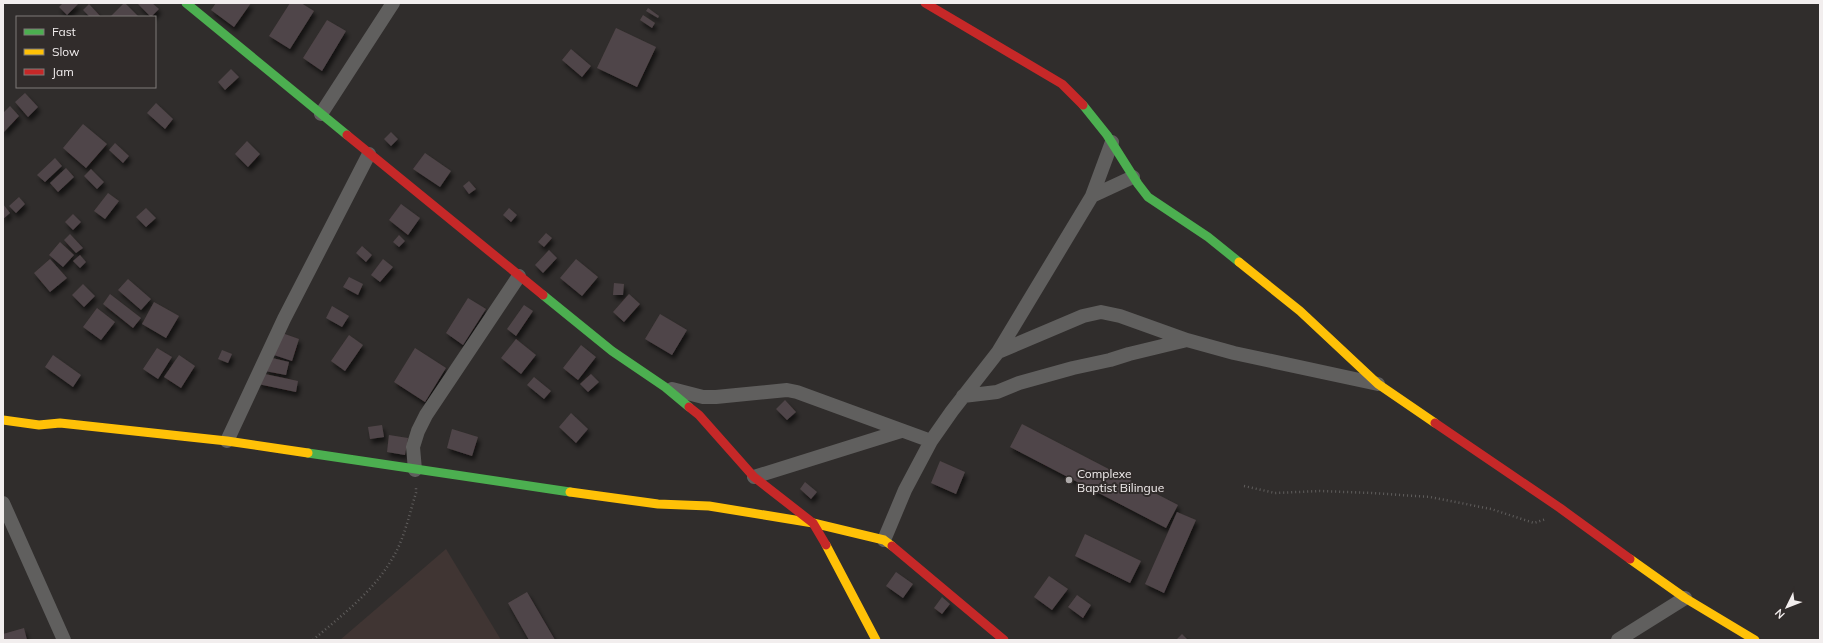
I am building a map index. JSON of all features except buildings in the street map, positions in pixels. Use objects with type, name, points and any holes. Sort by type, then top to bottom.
[{"type":"street","points":[[321,114],[394,3]]},
{"type":"street","points":[[925,3],[1062,84],[1073,93],[1112,142],[1133,177],[1148,197],[1208,237],[1294,306],[1378,384],[1565,511],[1685,598],[1755,640]]},
{"type":"street","points":[[190,4],[369,154],[519,276],[612,351],[666,387],[710,426],[754,477],[813,524],[839,568],[876,640]]},
{"type":"street","points":[[884,540],[905,490],[931,441],[963,396],[998,352],[1092,196],[1112,142]]},
{"type":"street","points":[[228,441],[284,318],[369,154]]},
{"type":"street","points":[[1092,196],[1133,177]]},
{"type":"street","points":[[415,470],[413,447],[418,431],[426,415],[519,276]]},
{"type":"street","points":[[998,352],[1083,316],[1101,312],[1120,316],[1187,340],[1378,384]]},
{"type":"street","points":[[963,396],[996,392],[1073,368],[1187,340]]},
{"type":"street","points":[[666,387],[702,397],[787,390],[797,392],[931,441]]},
{"type":"street","points":[[3,420],[40,425],[60,423],[228,441],[415,470],[658,504],[710,506],[813,524],[884,540],[1004,640]]},
{"type":"street","points":[[754,477],[901,431]]},
{"type":"street","points":[[3,503],[64,640]]},
{"type":"street","points":[[1618,640],[1685,598]]},
{"type":"path","points":[[313,640],[361,599],[393,559],[416,493],[415,470]]},
{"type":"path","points":[[1244,486],[1275,493],[1327,491],[1372,492],[1430,497],[1491,509],[1534,523],[1565,511]]},
{"type":"shaded area","points":[[446,549],[501,640],[340,640]]},
{"type":"traffic: fast","points":[[186,3],[347,135]]},
{"type":"traffic: fast","points":[[1083,105],[1107,135],[1148,197],[1208,237],[1239,262]]},
{"type":"traffic: fast","points":[[543,295],[612,351],[665,387],[689,407]]},
{"type":"traffic: fast","points":[[308,453],[570,492]]},
{"type":"traffic: slow","points":[[1239,262],[1300,311],[1378,384],[1435,423]]},
{"type":"traffic: slow","points":[[3,420],[39,425],[60,423],[227,441],[308,453]]},
{"type":"traffic: slow","points":[[570,492],[658,504],[709,506],[813,523],[884,540],[892,546]]},
{"type":"traffic: slow","points":[[826,545],[876,640]]},
{"type":"traffic: slow","points":[[1630,559],[1685,598],[1755,640]]},
{"type":"traffic: jam","points":[[925,3],[1062,84],[1083,105]]},
{"type":"traffic: jam","points":[[347,135],[543,295]]},
{"type":"traffic: jam","points":[[689,407],[699,415],[754,477],[813,523],[826,545]]},
{"type":"traffic: jam","points":[[1435,423],[1560,508],[1630,559]]},
{"type":"traffic: jam","points":[[892,546],[1004,640]]},
{"type":"place","name":"Complexe Baptist Bilingue","points":[[1069,480]]}]
